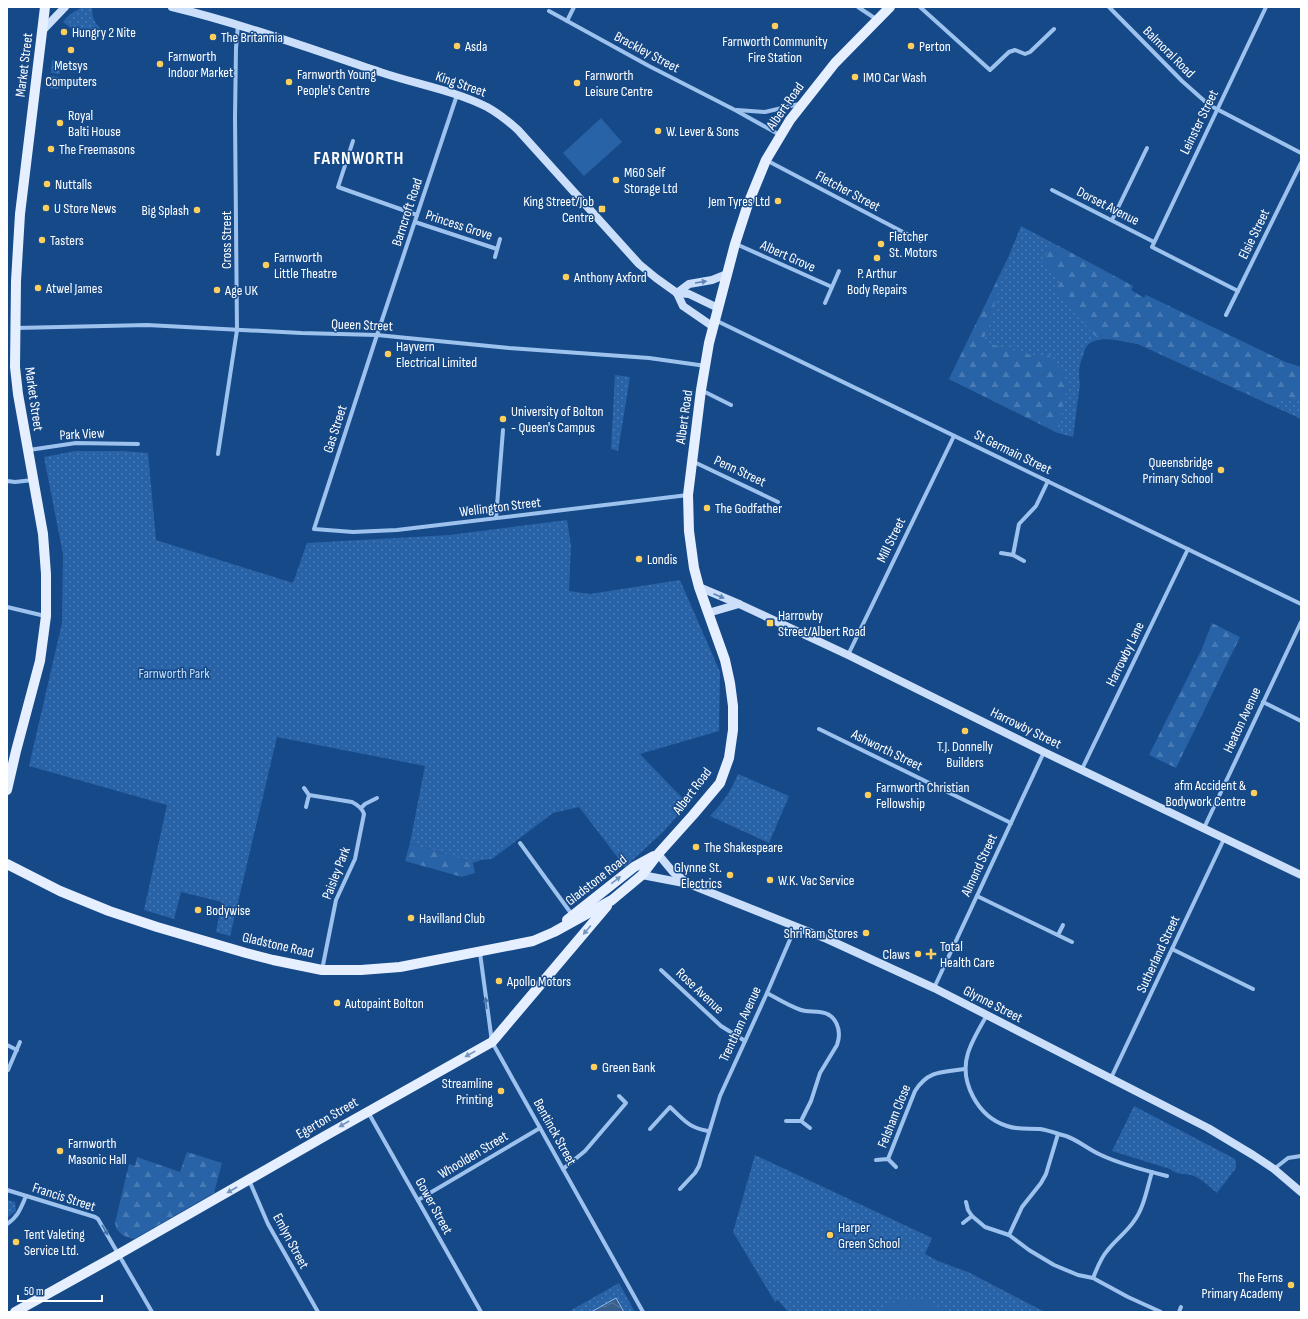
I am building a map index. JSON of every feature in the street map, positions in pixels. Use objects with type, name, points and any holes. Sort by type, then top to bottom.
[{"type":"main road","name":"Market Street","points":[[7,790],[40,661],[46,616],[46,574],[43,534],[13,366],[20,214],[45,7]]},
{"type":"main road","name":"Albert Road","points":[[612,900],[642,875],[658,854],[693,815],[720,782],[729,758],[733,730],[733,706],[730,683],[725,660],[699,587],[694,568],[689,531],[688,495],[702,390],[713,323],[735,244],[748,204],[766,160],[780,135],[802,103],[835,63],[890,7]]},
{"type":"main road","name":"Gladstone Road","points":[[7,864],[60,891],[110,912],[157,927],[274,960],[322,970],[362,970],[400,967],[533,942],[554,932],[574,918],[634,867],[658,854]]},
{"type":"main road","name":"Gladstone Road","points":[[574,918],[612,900]]},
{"type":"main road","name":"Egerton Street","points":[[15,1312],[492,1042],[612,900]]},
{"type":"street","points":[[43,30],[65,7]]},
{"type":"street","name":"King Street","points":[[172,7],[238,25],[382,73],[457,95],[487,107],[508,121],[518,130],[639,264],[677,293],[683,306],[713,323]]},
{"type":"street","points":[[567,21],[574,7]]},
{"type":"street","points":[[858,7],[877,20]]},
{"type":"street","points":[[920,7],[990,70],[1008,52],[1014,50],[1025,54],[1030,52],[1054,29]]},
{"type":"street","name":"Balmoral Road","points":[[1109,7],[1209,105],[1301,153]]},
{"type":"street","name":"Leinster Street","points":[[1153,244],[1266,7]]},
{"type":"street","name":"Brackley Street","points":[[549,11],[780,135]]},
{"type":"street","name":"Cross Street","points":[[218,454],[237,330],[236,48],[238,25]]},
{"type":"street","name":"Barncroft Road","points":[[377,335],[457,95]]},
{"type":"street","name":"Brackley Street","points":[[735,110],[765,112],[802,103]]},
{"type":"street","name":"Princess Grove","points":[[353,141],[338,187],[417,215]]},
{"type":"street","points":[[1112,220],[1147,148]]},
{"type":"street","name":"Fletcher Street","points":[[766,160],[920,241]]},
{"type":"street","name":"Elsie Street","points":[[1226,315],[1301,163]]},
{"type":"street","name":"Dorset Avenue","points":[[1052,190],[1112,220],[1238,291]]},
{"type":"street","name":"Princess Grove","points":[[415,222],[497,249]]},
{"type":"street","name":"Princess Grove","points":[[494,257],[500,239]]},
{"type":"street","name":"Albert Grove","points":[[735,244],[832,287]]},
{"type":"street","points":[[825,303],[839,271]]},
{"type":"street","points":[[677,293],[689,284],[712,280],[727,274]]},
{"type":"street","name":"King Street","points":[[677,293],[689,294],[718,308]]},
{"type":"street","name":"St Germain Street","points":[[713,323],[954,436],[1301,604]]},
{"type":"street","name":"Queen Street","points":[[15,328],[147,325],[377,335],[509,348],[649,358],[706,366]]},
{"type":"street","name":"Gas Street","points":[[314,529],[377,335]]},
{"type":"street","points":[[702,390],[731,404]]},
{"type":"street","points":[[496,518],[503,430]]},
{"type":"street","name":"Mill Street","points":[[848,655],[954,436]]},
{"type":"street","name":"Park View","points":[[28,450],[76,443],[138,444]]},
{"type":"street","name":"Penn Street","points":[[692,461],[778,502]]},
{"type":"street","points":[[7,481],[15,482],[33,480]]},
{"type":"street","points":[[1013,555],[1019,524],[1036,506],[1048,481]]},
{"type":"street","name":"Wellington Street","points":[[314,529],[353,532],[397,530],[688,495]]},
{"type":"street","name":"Harrowby Lane","points":[[1082,769],[1188,549]]},
{"type":"street","points":[[1001,553],[1013,555],[1024,561]]},
{"type":"street","name":"Harrowby Street","points":[[699,587],[848,655],[1044,752],[1301,875]]},
{"type":"street","points":[[708,613],[739,604]]},
{"type":"street","points":[[7,607],[46,616]]},
{"type":"street","name":"Heaton Avenue","points":[[1204,828],[1301,622]]},
{"type":"street","points":[[1263,702],[1301,721]]},
{"type":"street","name":"Ashworth Street","points":[[819,729],[1011,823]]},
{"type":"street","name":"Almond Street","points":[[934,988],[1044,752]]},
{"type":"street","points":[[304,788],[309,795],[352,802],[361,808],[365,804],[377,798]]},
{"type":"street","points":[[306,807],[309,795]]},
{"type":"street","name":"Paisley Park","points":[[322,970],[336,900],[355,859],[364,819],[364,814],[361,808]]},
{"type":"street","name":"Sutherland Street","points":[[1111,1078],[1224,838]]},
{"type":"street","points":[[520,843],[574,918]]},
{"type":"street","name":"Glynne Street","points":[[658,854],[673,872],[689,884]]},
{"type":"street","name":"Glynne Street","points":[[642,875],[689,884],[827,940],[934,988],[1208,1128],[1253,1154],[1274,1169],[1301,1192]]},
{"type":"street","points":[[977,896],[1072,942]]},
{"type":"street","points":[[1058,935],[1063,925]]},
{"type":"street","name":"Trentham Avenue","points":[[680,1189],[695,1173],[699,1166],[708,1131],[720,1096],[795,928]]},
{"type":"street","points":[[1172,950],[1253,989]]},
{"type":"street","name":"Bentinck Street","points":[[480,952],[492,1042],[643,1312]]},
{"type":"street","name":"Rose Avenue","points":[[661,970],[721,1026],[745,1041]]},
{"type":"street","points":[[767,993],[801,1010],[826,1013],[833,1018],[839,1030],[839,1040],[837,1045],[820,1073],[811,1101],[801,1121]]},
{"type":"street","points":[[987,1015],[968,1054],[965,1069],[972,1096],[981,1110],[1006,1126],[1020,1129],[1040,1129],[1058,1134],[1072,1139],[1102,1156],[1167,1176]]},
{"type":"street","points":[[8,1070],[20,1042]]},
{"type":"street","points":[[7,1045],[17,1050]]},
{"type":"street","name":"Felsham Close","points":[[888,1159],[920,1082],[927,1076],[936,1073],[965,1069]]},
{"type":"street","points":[[563,1169],[585,1151],[626,1103],[618,1096]]},
{"type":"street","points":[[650,1129],[670,1107],[691,1126],[708,1131]]},
{"type":"street","name":"Gower Street","points":[[368,1111],[481,1312]]},
{"type":"street","points":[[786,1121],[801,1121],[810,1128]]},
{"type":"street","name":"Whoolden Street","points":[[418,1200],[540,1128]]},
{"type":"street","points":[[1009,1235],[1022,1207],[1041,1183],[1046,1174],[1058,1134]]},
{"type":"street","points":[[1274,1169],[1288,1158],[1301,1156]]},
{"type":"street","name":"Felsham Close","points":[[876,1160],[888,1159],[896,1167]]},
{"type":"street","points":[[1093,1278],[1106,1251],[1135,1220],[1141,1209],[1152,1172]]},
{"type":"street","name":"Emlyn Street","points":[[249,1180],[268,1224],[318,1312]]},
{"type":"street","name":"Francis Street","points":[[7,1190],[94,1217],[100,1222],[152,1312]]},
{"type":"street","points":[[7,1224],[19,1213],[26,1196]]},
{"type":"street","points":[[966,1202],[968,1210],[972,1216],[985,1227],[1009,1235],[1029,1250],[1054,1265],[1078,1275],[1093,1278],[1128,1297],[1161,1312]]},
{"type":"street","points":[[963,1223],[972,1216]]},
{"type":"green space","points":[[84,7],[92,7],[94,19],[101,29],[97,32],[71,28],[63,22],[72,13]]},
{"type":"green space","points":[[52,60],[61,60],[60,74],[51,73]]},
{"type":"green space","points":[[50,76],[59,77],[58,89],[49,88]]},
{"type":"green space","points":[[601,118],[622,142],[584,176],[563,153]]},
{"type":"green space","points":[[1021,226],[1133,286],[1131,290],[1144,298],[1146,295],[1285,362],[1301,367],[1301,419],[1138,344],[1118,340],[1096,340],[1086,347],[1079,370],[1080,384],[1073,437],[1058,433],[949,379],[1008,258]]},
{"type":"green space","points":[[1053,243],[1133,286],[1131,290],[1144,298],[1146,295],[1285,362],[1301,367],[1301,397],[1280,400],[1275,406],[1138,344],[1112,339],[1098,339],[1054,290],[1060,283],[1058,275],[1041,263]]},
{"type":"green space","points":[[1008,258],[983,342],[1042,358],[1049,355],[1061,369],[1068,383],[1058,433],[949,379]]},
{"type":"green space","points":[[615,375],[630,377],[618,451],[611,449]]},
{"type":"green space","name":"Farnworth Park","points":[[75,451],[122,451],[148,453],[156,540],[293,583],[307,543],[450,535],[567,520],[571,546],[569,591],[590,594],[680,580],[720,672],[719,731],[640,754],[688,804],[663,832],[625,867],[579,807],[553,813],[492,859],[481,860],[473,863],[410,843],[425,766],[277,737],[230,936],[216,932],[222,902],[181,892],[174,919],[144,910],[167,805],[29,766],[62,623],[63,554],[44,457]]},
{"type":"green space","points":[[1212,623],[1240,637],[1176,768],[1149,755],[1201,651]]},
{"type":"green space","points":[[738,774],[789,796],[769,843],[710,816],[726,797]]},
{"type":"green space","points":[[410,843],[473,863],[475,873],[462,877],[405,861]]},
{"type":"green space","points":[[1134,1106],[1235,1159],[1236,1168],[1217,1193],[1205,1182],[1195,1176],[1178,1173],[1170,1169],[1112,1151]]},
{"type":"green space","points":[[187,1152],[222,1163],[214,1193],[134,1239],[119,1232],[115,1223],[129,1164],[135,1166],[137,1157],[180,1172]]},
{"type":"green space","name":"Harper Green School","points":[[755,1155],[932,1238],[925,1254],[938,1261],[968,1272],[1045,1312],[788,1312],[778,1300],[775,1302],[733,1232]]},
{"type":"green space","points":[[7,1200],[15,1202],[16,1211],[7,1218]]},
{"type":"green space","points":[[619,1283],[635,1312],[624,1312],[616,1298],[591,1312],[568,1312]]},
{"type":"green space","points":[[905,1299],[926,1301],[945,1312],[921,1312],[907,1310],[900,1312],[877,1312],[891,1303]]},
{"type":"water","points":[[616,1298],[624,1312],[591,1312]]},
{"type":"place","name":"Farnworth Community Fire Station","points":[[775,26]]},
{"type":"place","name":"Hungry 2 Nite","points":[[64,32]]},
{"type":"place","name":"The Britannia","points":[[213,37]]},
{"type":"place","name":"Asda","points":[[457,46]]},
{"type":"place","name":"Perton","points":[[911,46]]},
{"type":"place","name":"Metsys Computers","points":[[71,50]]},
{"type":"place","name":"Farnworth Indoor Market","points":[[160,64]]},
{"type":"place","name":"IMO Car Wash","points":[[855,77]]},
{"type":"place","name":"Farnworth Young People's Centre","points":[[289,82]]},
{"type":"place","name":"Farnworth Leisure Centre","points":[[577,83]]},
{"type":"place","name":"Royal Balti House","points":[[60,123]]},
{"type":"place","name":"W. Lever & Sons","points":[[658,131]]},
{"type":"place","name":"The Freemasons","points":[[51,149]]},
{"type":"place","name":"M60 Self Storage Ltd","points":[[616,180]]},
{"type":"place","name":"Nuttalls","points":[[47,184]]},
{"type":"place","name":"Jem Tyres Ltd","points":[[778,201]]},
{"type":"place","name":"U Store News","points":[[46,208]]},
{"type":"place","name":"King Street/Job Centre","points":[[602,209]]},
{"type":"place","name":"Big Splash","points":[[197,210]]},
{"type":"place","name":"Tasters","points":[[42,240]]},
{"type":"place","name":"Fletcher St. Motors","points":[[881,244]]},
{"type":"place","name":"P. Arthur Body Repairs","points":[[877,258]]},
{"type":"place","name":"Farnworth Little Theatre","points":[[266,265]]},
{"type":"place","name":"Anthony Axford","points":[[566,277]]},
{"type":"place","name":"Atwel James","points":[[38,288]]},
{"type":"place","name":"Age UK","points":[[217,290]]},
{"type":"place","name":"Hayvern Electrical Limited","points":[[388,354]]},
{"type":"place","name":"University of Bolton - Queen's Campus","points":[[503,419]]},
{"type":"place","name":"Queensbridge Primary School","points":[[1221,470]]},
{"type":"place","name":"The Godfather","points":[[707,508]]},
{"type":"place","name":"Londis","points":[[639,559]]},
{"type":"place","name":"Harrowby Street/Albert Road","points":[[770,623]]},
{"type":"place","name":"T.J. Donnelly Builders","points":[[965,731]]},
{"type":"place","name":"afm Accident & Bodywork Centre","points":[[1254,793]]},
{"type":"place","name":"Farnworth Christian Fellowship","points":[[868,795]]},
{"type":"place","name":"The Shakespeare","points":[[696,847]]},
{"type":"place","name":"Glynne St. Electrics","points":[[730,875]]},
{"type":"place","name":"W.K. Vac Service","points":[[770,880]]},
{"type":"place","name":"Bodywise","points":[[198,910]]},
{"type":"place","name":"Havilland Club","points":[[411,918]]},
{"type":"place","name":"Shri Ram Stores","points":[[866,933]]},
{"type":"place","name":"Claws","points":[[918,954]]},
{"type":"place","name":"Total Health Care","points":[[931,954]]},
{"type":"place","name":"Apollo Motors","points":[[499,981]]},
{"type":"place","name":"Autopaint Bolton","points":[[337,1003]]},
{"type":"place","name":"Green Bank","points":[[594,1067]]},
{"type":"place","name":"Streamline Printing","points":[[501,1091]]},
{"type":"place","name":"Farnworth Masonic Hall","points":[[60,1151]]},
{"type":"place","name":"Harper Green School","points":[[830,1235]]},
{"type":"place","name":"Tent Valeting Service Ltd.","points":[[16,1242]]},
{"type":"place","name":"The Ferns Primary Academy","points":[[1291,1285]]},
{"type":"district","name":"FARNWORTH","points":[[359,158]]}]
